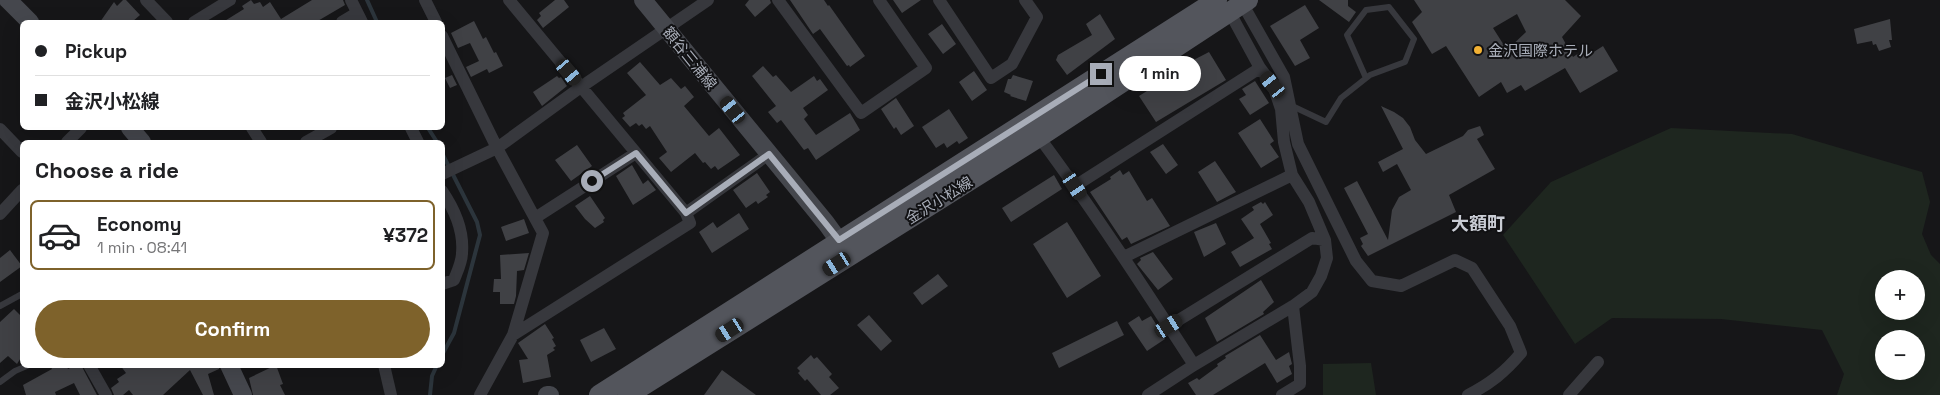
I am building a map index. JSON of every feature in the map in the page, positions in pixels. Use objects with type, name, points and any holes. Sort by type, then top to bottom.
[{"type":"main road","points":[[8,0],[28,20]]},
{"type":"main road","name":"額谷三浦線","points":[[643,0],[845,248]]},
{"type":"main road","name":"金沢小松線","points":[[599,395],[845,248],[1039,137],[1234,4]]},
{"type":"main road","name":"金沢小松線","points":[[628,395],[845,248],[1234,4]]},
{"type":"main road","points":[[132,130],[140,140]]},
{"type":"main road","points":[[230,368],[243,395]]},
{"type":"street","points":[[146,0],[165,20]]},
{"type":"street","points":[[197,20],[230,0]]},
{"type":"street","points":[[351,0],[359,18]]},
{"type":"street","points":[[425,0],[435,20]]},
{"type":"street","points":[[509,0],[686,213],[690,223],[513,334]]},
{"type":"street","points":[[445,172],[497,148],[581,87],[708,0]]},
{"type":"street","points":[[778,0],[861,113],[926,68],[879,0]]},
{"type":"street","points":[[939,0],[991,78],[1012,64],[1037,17],[1025,0]]},
{"type":"street","points":[[1148,395],[1194,365],[1293,306],[1312,292],[1321,276],[1327,258],[1325,240],[1308,202],[1292,175],[1284,142],[1281,109],[1273,85],[1260,68],[1234,4]]},
{"type":"street","points":[[1234,4],[1284,77],[1298,144],[1356,261],[1372,280],[1401,286],[1455,260],[1472,268],[1510,326],[1521,353],[1507,370],[1489,384],[1468,395]]},
{"type":"street","points":[[445,42],[497,148],[543,232],[513,334],[480,395]]},
{"type":"street","points":[[1075,186],[1260,68]]},
{"type":"street","points":[[0,129],[20,150]]},
{"type":"street","points":[[69,140],[79,130]]},
{"type":"street","points":[[310,140],[327,130]]},
{"type":"street","points":[[1039,137],[1124,258],[1194,365]]},
{"type":"street","points":[[535,218],[636,153]]},
{"type":"street","points":[[686,213],[769,154]]},
{"type":"street","points":[[1124,258],[1292,175]]},
{"type":"street","points":[[0,214],[20,192]]},
{"type":"street","points":[[445,195],[454,208],[460,229],[462,254],[454,280],[445,283]]},
{"type":"street","points":[[1169,326],[1312,238],[1325,240]]},
{"type":"street","points":[[1282,395],[1300,384],[1300,366],[1293,306]]},
{"type":"street","points":[[1569,395],[1598,362]]},
{"type":"street","points":[[91,368],[106,395]]},
{"type":"street","points":[[385,368],[391,395]]},
{"type":"lane","points":[[1290,104],[1326,122],[1342,98],[1366,78],[1405,62],[1414,39],[1389,7],[1366,10],[1347,35],[1366,78]]},
{"type":"lane","points":[[0,306],[20,295]]},
{"type":"lane","points":[[0,382],[22,368]]},
{"type":"shaded area","points":[[1671,128],[1792,134],[1922,172],[1930,202],[1922,234],[1931,255],[1940,264],[1940,395],[1837,395],[1844,374],[1822,330],[1721,319],[1612,318],[1575,344],[1503,235],[1551,182]]},
{"type":"shaded area","points":[[1371,363],[1376,395],[1323,395],[1323,364]]},
{"type":"building","points":[[123,0],[126,0],[140,15],[134,20],[101,20],[114,2],[117,6]]},
{"type":"building","points":[[251,0],[254,4],[260,2],[263,7],[270,2],[281,19],[312,0],[343,0],[345,5],[319,20],[226,20],[244,9],[242,6]]},
{"type":"building","points":[[555,0],[564,0],[569,7],[543,28],[537,20],[541,16],[539,13]]},
{"type":"building","points":[[749,0],[770,0],[771,3],[755,17],[745,5]]},
{"type":"building","points":[[790,0],[824,0],[865,56],[850,67],[849,65],[847,66],[820,29],[813,34]]},
{"type":"building","points":[[893,0],[921,0],[902,13]]},
{"type":"building","points":[[1319,0],[1348,0],[1348,6],[1356,12],[1349,22]]},
{"type":"building","points":[[1414,0],[1565,0],[1581,16],[1562,37],[1573,57],[1582,51],[1586,57],[1603,46],[1618,71],[1580,93],[1565,68],[1525,91],[1521,85],[1507,93],[1501,82],[1479,97],[1446,46],[1432,54],[1412,22],[1422,12]],"holes":[[[1517,14],[1526,32],[1507,50],[1493,28]]]},
{"type":"building","points":[[1305,5],[1319,28],[1300,40],[1310,58],[1295,66],[1270,26]]},
{"type":"building","points":[[1100,14],[1115,39],[1067,75],[1056,60],[1058,55],[1092,35],[1086,24]]},
{"type":"building","points":[[1890,19],[1892,40],[1889,40],[1891,47],[1879,51],[1876,44],[1873,45],[1872,41],[1857,44],[1854,29]]},
{"type":"building","points":[[474,21],[483,39],[486,37],[503,66],[489,73],[487,69],[471,77],[466,67],[479,61],[470,43],[458,48],[451,33]]},
{"type":"building","points":[[942,24],[956,44],[943,54],[928,34]]},
{"type":"building","points":[[1209,52],[1226,80],[1156,122],[1139,96],[1166,79],[1165,77],[1178,68]]},
{"type":"building","points":[[640,62],[660,85],[671,78],[681,89],[685,86],[694,97],[684,106],[709,136],[719,128],[740,155],[718,170],[715,166],[711,169],[695,153],[671,172],[659,158],[667,152],[650,126],[646,129],[642,124],[639,126],[636,123],[630,127],[622,118],[625,116],[623,113],[646,95],[627,73]]},
{"type":"building","points":[[763,66],[773,77],[776,75],[791,92],[814,76],[817,81],[820,79],[828,90],[803,108],[808,115],[804,119],[816,135],[850,113],[860,130],[816,160],[808,148],[804,150],[781,120],[777,123],[768,112],[776,106],[752,76]]},
{"type":"building","points":[[974,71],[987,90],[972,101],[959,82]]},
{"type":"building","points":[[452,75],[457,85],[450,88],[445,78]]},
{"type":"building","points":[[1013,75],[1033,81],[1026,101],[1004,92],[1008,79],[1011,79]]},
{"type":"building","points":[[557,76],[561,77],[567,86],[542,106],[533,92]]},
{"type":"building","points":[[1255,81],[1269,103],[1250,115],[1239,99],[1246,95],[1242,89]]},
{"type":"building","points":[[896,98],[914,126],[901,135],[896,127],[894,129],[881,109]]},
{"type":"building","points":[[1381,106],[1403,118],[1410,127],[1415,140],[1426,154],[1463,136],[1468,130],[1480,126],[1484,135],[1477,139],[1495,169],[1449,195],[1456,212],[1368,256],[1361,246],[1363,244],[1360,238],[1368,234],[1344,188],[1357,181],[1388,240],[1392,210],[1399,197],[1411,190],[1397,164],[1383,172],[1378,162],[1403,149]]},
{"type":"building","points":[[949,109],[968,138],[959,144],[957,141],[947,148],[944,143],[936,148],[922,127]]},
{"type":"building","points":[[1260,119],[1274,141],[1270,144],[1279,157],[1261,168],[1238,133]]},
{"type":"building","points":[[1163,144],[1178,165],[1166,174],[1150,152]]},
{"type":"building","points":[[577,145],[592,166],[571,181],[555,160]]},
{"type":"building","points":[[1215,161],[1236,192],[1217,202],[1198,172]]},
{"type":"building","points":[[632,165],[643,184],[648,180],[656,190],[633,205],[616,176]]},
{"type":"building","points":[[1120,170],[1123,175],[1129,171],[1147,201],[1152,198],[1170,226],[1131,244],[1127,237],[1122,240],[1090,192],[1111,179],[1110,177]]},
{"type":"building","points":[[757,173],[770,192],[766,195],[768,197],[758,204],[756,201],[746,208],[733,190]]},
{"type":"building","points":[[1054,175],[1062,189],[1011,222],[1002,208]]},
{"type":"building","points":[[590,196],[605,218],[604,222],[595,228],[575,206]]},
{"type":"building","points":[[1261,202],[1263,204],[1265,202],[1273,215],[1260,224],[1271,243],[1269,244],[1272,249],[1240,267],[1231,252],[1254,238],[1241,219],[1254,210],[1252,207]]},
{"type":"building","points":[[739,213],[749,229],[712,253],[699,232],[713,222],[717,228]]},
{"type":"building","points":[[524,219],[529,233],[506,241],[501,227]]},
{"type":"building","points":[[1067,222],[1101,276],[1067,298],[1033,244]]},
{"type":"building","points":[[1216,223],[1226,244],[1204,257],[1194,232]]},
{"type":"building","points":[[10,250],[20,263],[20,267],[0,282],[0,258]]},
{"type":"building","points":[[1153,252],[1173,279],[1158,290],[1137,264],[1141,260],[1140,258]]},
{"type":"building","points":[[529,253],[524,270],[517,271],[514,304],[500,304],[500,292],[493,292],[494,279],[501,279],[500,255]]},
{"type":"building","points":[[938,274],[948,286],[922,305],[913,293]]},
{"type":"building","points":[[1261,280],[1274,302],[1263,312],[1264,314],[1217,342],[1205,318]]},
{"type":"building","points":[[14,309],[20,315],[20,359],[17,364],[8,356],[0,363],[0,322]]},
{"type":"building","points":[[869,315],[892,341],[881,351],[857,325]]},
{"type":"building","points":[[1139,316],[1142,321],[1151,316],[1165,339],[1147,351],[1128,323]]},
{"type":"building","points":[[1117,321],[1124,335],[1059,368],[1052,353]]},
{"type":"building","points":[[545,324],[554,338],[552,339],[556,346],[553,348],[555,350],[547,355],[551,377],[523,383],[519,360],[528,359],[518,343]]},
{"type":"building","points":[[604,328],[616,349],[591,362],[580,340]]},
{"type":"building","points":[[1260,335],[1276,360],[1289,352],[1292,364],[1289,366],[1292,374],[1277,383],[1265,363],[1213,395],[1196,395],[1188,383],[1197,378],[1199,380],[1218,366],[1217,364],[1226,358],[1225,356]]},
{"type":"building","points":[[811,355],[814,359],[817,357],[832,374],[829,377],[839,388],[830,395],[821,395],[807,379],[805,381],[798,373],[800,371],[797,368]]},
{"type":"building","points":[[83,368],[97,395],[80,395],[74,383],[55,392],[56,395],[26,395],[23,385],[52,369]]},
{"type":"building","points":[[122,368],[219,368],[208,374],[214,395],[203,395],[190,370],[163,395],[133,395],[129,390],[123,395],[114,395],[111,388],[119,382],[117,379],[126,373]]},
{"type":"building","points":[[270,368],[277,368],[283,384],[280,385],[285,395],[253,395],[249,378]]},
{"type":"building","points":[[722,370],[756,395],[704,395]]},
{"type":"waterway","points":[[367,0],[376,20]]},
{"type":"waterway","points":[[429,130],[436,140]]},
{"type":"waterway","points":[[445,159],[477,222],[480,235],[454,333],[445,350]]},
{"type":"waterway","points":[[430,395],[432,376],[436,368]]},
{"type":"place","name":"金沢国際ホテル","points":[[1478,50]]},
{"type":"district","name":"大額町","points":[[1478,223]]},
{"type":"route","points":[[592,181],[636,153],[686,213],[769,154],[839,240],[1101,74]]}]
